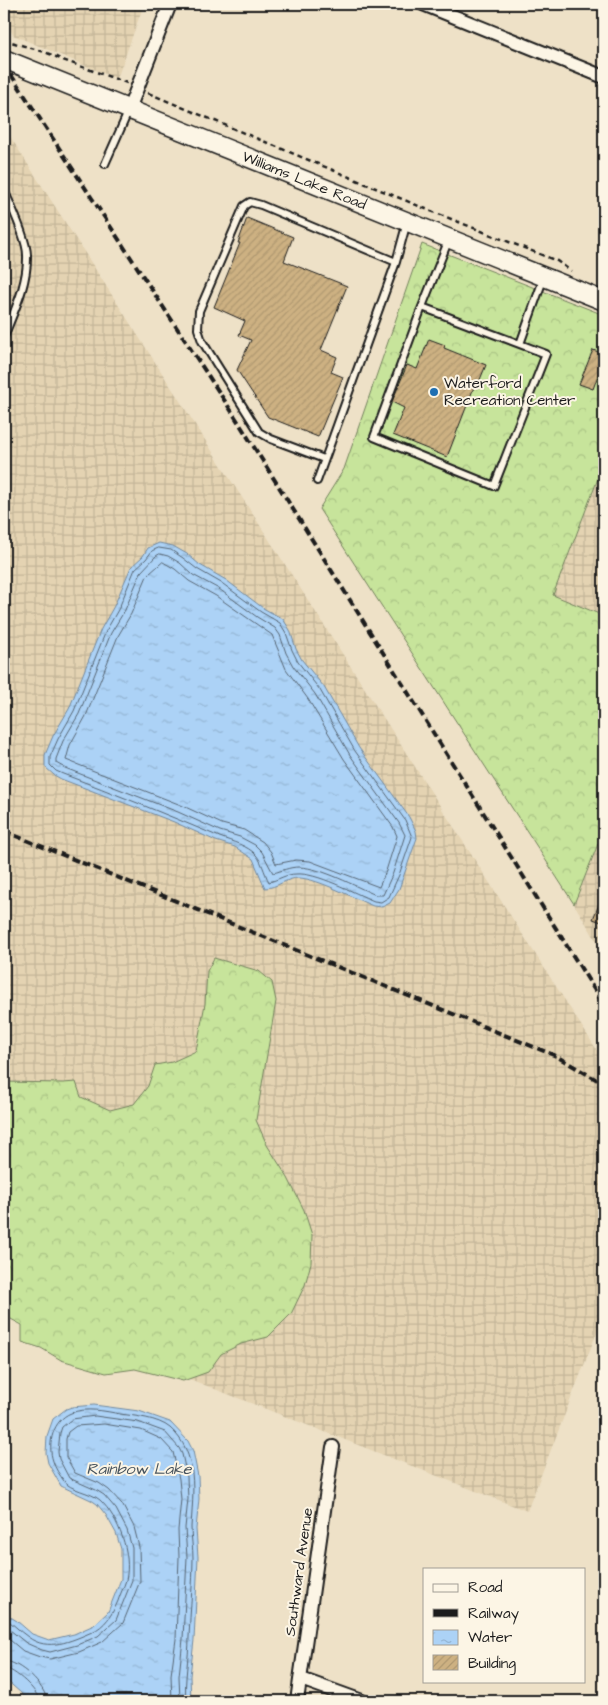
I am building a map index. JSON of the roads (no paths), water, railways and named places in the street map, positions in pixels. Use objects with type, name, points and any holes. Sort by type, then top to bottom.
[{"type":"main road","name":"Williams Lake Road","points":[[4,59],[604,301]]},
{"type":"street","points":[[129,109],[170,4]]},
{"type":"street","points":[[423,4],[604,77]]},
{"type":"street","name":"Southward Avenue","points":[[297,1701],[333,1447]]},
{"type":"street","points":[[301,1679],[362,1701]]},
{"type":"lane","points":[[105,164],[129,109]]},
{"type":"lane","points":[[4,190],[27,253],[26,272],[19,298],[4,337]]},
{"type":"lane","points":[[324,459],[271,439],[259,432],[202,341],[198,329],[199,311],[244,206],[250,202],[396,262]]},
{"type":"lane","points":[[317,481],[396,262],[407,221]]},
{"type":"lane","points":[[422,307],[546,354],[494,486],[374,437],[422,307],[449,238]]},
{"type":"lane","points":[[520,344],[545,276]]},
{"type":"water","points":[[159,543],[173,546],[187,554],[263,608],[283,619],[290,630],[302,660],[324,687],[359,748],[409,817],[416,831],[417,838],[399,889],[390,903],[382,907],[373,906],[326,885],[299,878],[265,888],[253,859],[235,847],[61,779],[45,767],[45,755],[53,736],[69,709],[101,629],[114,606],[131,567],[143,556],[148,548]]},
{"type":"water","name":"Rainbow Lake","points":[[94,1405],[139,1411],[170,1422],[188,1441],[193,1451],[198,1476],[199,1499],[196,1529],[198,1557],[194,1640],[190,1676],[191,1701],[30,1701],[4,1678],[4,1613],[32,1634],[49,1640],[74,1634],[94,1625],[108,1612],[121,1579],[121,1549],[116,1533],[106,1515],[91,1500],[61,1486],[48,1463],[46,1453],[47,1436],[53,1419],[66,1409]]},
{"type":"railway","points":[[4,64],[232,412],[604,1005]]},
{"type":"railway","points":[[4,831],[556,1056],[604,1084]]},
{"type":"place","name":"Waterford Recreation Center","points":[[434,392]]}]
